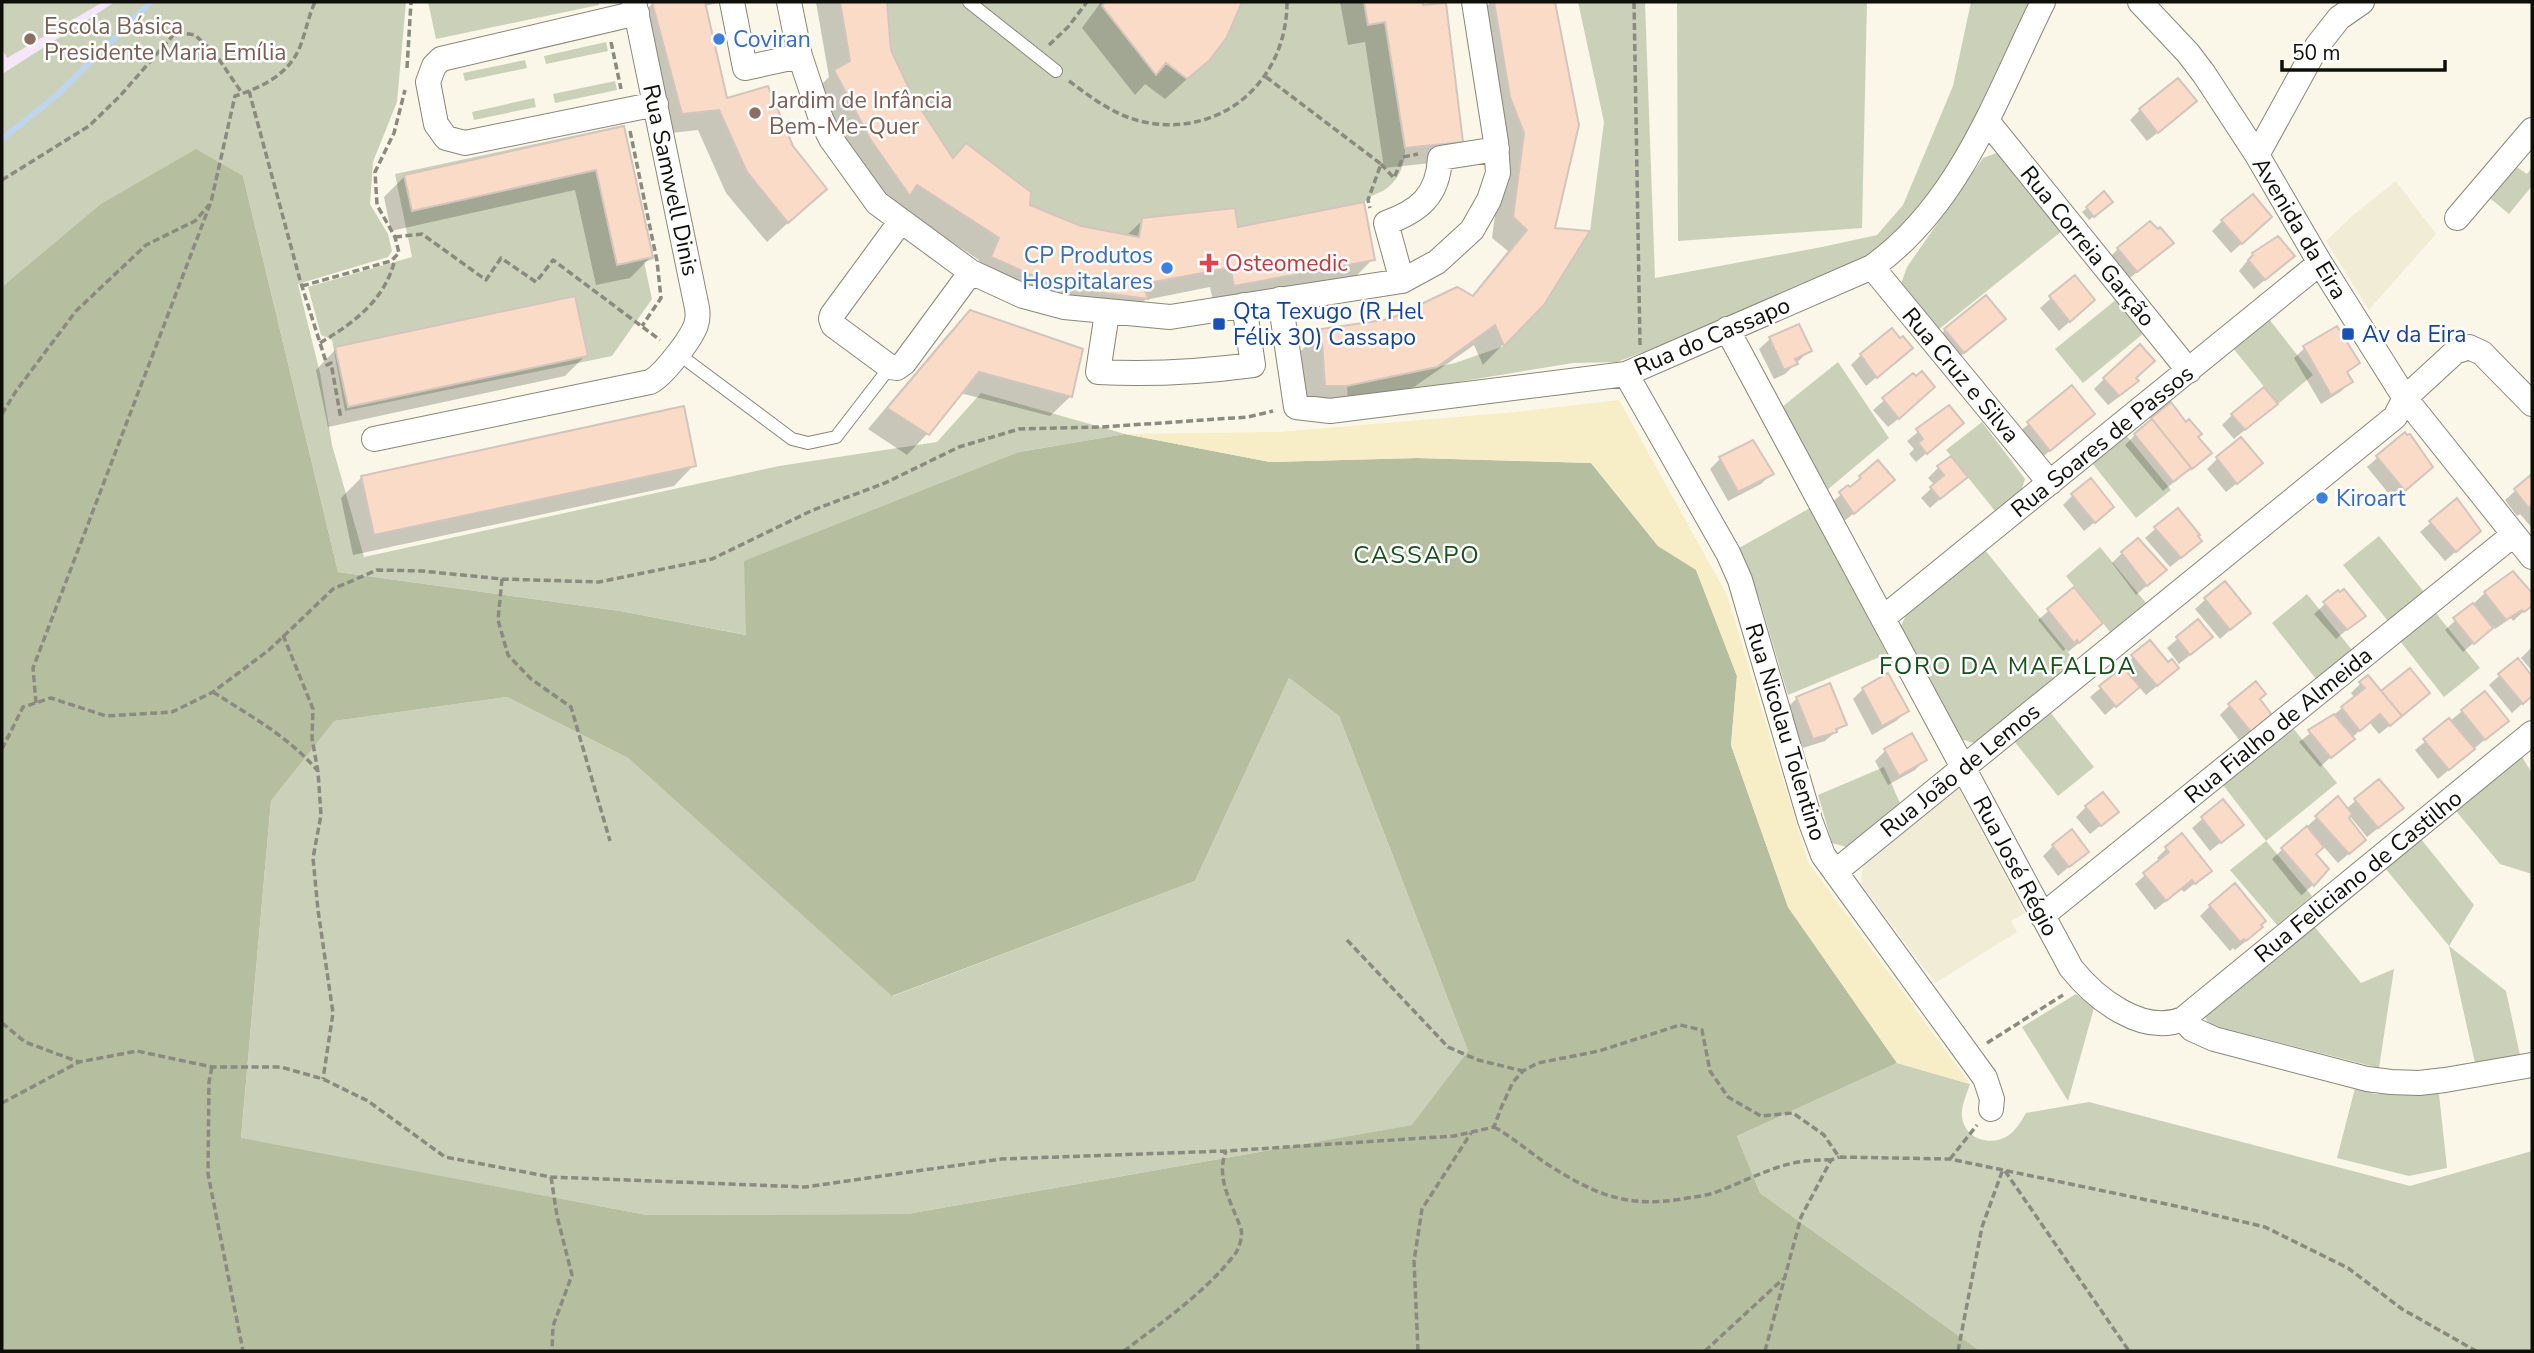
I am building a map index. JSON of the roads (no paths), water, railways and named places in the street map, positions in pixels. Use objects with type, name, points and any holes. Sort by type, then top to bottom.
[{"type":"street","points":[[732,2],[745,68],[800,56]]},
{"type":"street","points":[[789,2],[800,56],[821,119],[831,139],[871,197],[971,272],[1023,296],[1064,307],[1170,317],[1402,281],[1437,262],[1472,230],[1489,200],[1498,173],[1497,149],[1474,2]]},
{"type":"street","name":"Rua do Cassapo","points":[[1280,299],[1296,407],[1330,411],[1633,371],[1872,267],[1897,250],[1935,206],[1970,153],[2043,2]]},
{"type":"street","name":"Avenida da Eira","points":[[2140,2],[2204,74],[2257,155],[2320,263],[2405,398],[2532,557]]},
{"type":"street","points":[[2257,155],[2317,46],[2339,18],[2362,2]]},
{"type":"street","points":[[635,8],[607,20],[441,59],[434,66],[428,82],[436,124],[446,138],[465,144],[656,104]]},
{"type":"street","name":"Rua Samwell Dinis","points":[[374,439],[650,382],[661,374],[694,329],[698,316],[635,8]]},
{"type":"street","name":"Rua Correia Garção","points":[[1987,121],[2189,371]]},
{"type":"street","points":[[2457,218],[2532,130]]},
{"type":"street","points":[[1402,281],[1386,223],[1407,215],[1422,204],[1439,174],[1440,158],[1497,149]]},
{"type":"street","points":[[901,221],[831,319],[833,325],[890,366],[897,368],[904,363],[971,272]]},
{"type":"street","name":"Rua Soares de Passos","points":[[1883,618],[2320,263]]},
{"type":"street","name":"Rua Cruz e Silva","points":[[1872,267],[2050,483]]},
{"type":"street","points":[[1107,313],[1098,372],[1147,375],[1194,373],[1253,365],[1244,305]]},
{"type":"street","name":"Rua José Régio","points":[[1727,329],[2071,968],[2083,983],[2116,1008],[2136,1018],[2164,1024],[2183,1019]]},
{"type":"street","name":"Rua João de Lemos","points":[[1835,872],[2395,417],[2405,398],[2455,352],[2469,348],[2482,353],[2532,404]]},
{"type":"street","name":"Rua Nicolau Tolentino","points":[[1633,371],[1740,580],[1810,820],[1823,855],[1990,1087],[1991,1109]]},
{"type":"street","name":"Rua Fialho de Almeida","points":[[2042,916],[2513,535]]},
{"type":"street","name":"Rua Feliciano de Castilho","points":[[2183,1019],[2532,733]]},
{"type":"street","points":[[2183,1019],[2192,1029],[2214,1039],[2367,1079],[2392,1082],[2445,1080],[2532,1065]]},
{"type":"lane","points":[[970,2],[1056,71]]},
{"type":"lane","points":[[677,353],[792,439],[803,443],[836,437],[890,366]]},
{"type":"waterway","points":[[2,139],[56,96],[151,2]]},
{"type":"place","name":"Escola Básica Presidente Maria Emília","points":[[30,39]]},
{"type":"place","name":"Coviran","points":[[719,39]]},
{"type":"place","name":"Jardim de Infância Bem-Me-Quer","points":[[755,113]]},
{"type":"place","name":"Osteomedic","points":[[1209,263]]},
{"type":"place","name":"CP Produtos Hospitalares","points":[[1167,268]]},
{"type":"place","name":"Qta Texugo (R Hel Félix 30) Cassapo","points":[[1219,324]]},
{"type":"place","name":"Av da Eira","points":[[2348,334]]},
{"type":"place","name":"Kiroart","points":[[2322,498]]},
{"type":"district","name":"CASSAPO","points":[[1417,555]]},
{"type":"district","name":"FORO DA MAFALDA","points":[[2008,666]]}]
